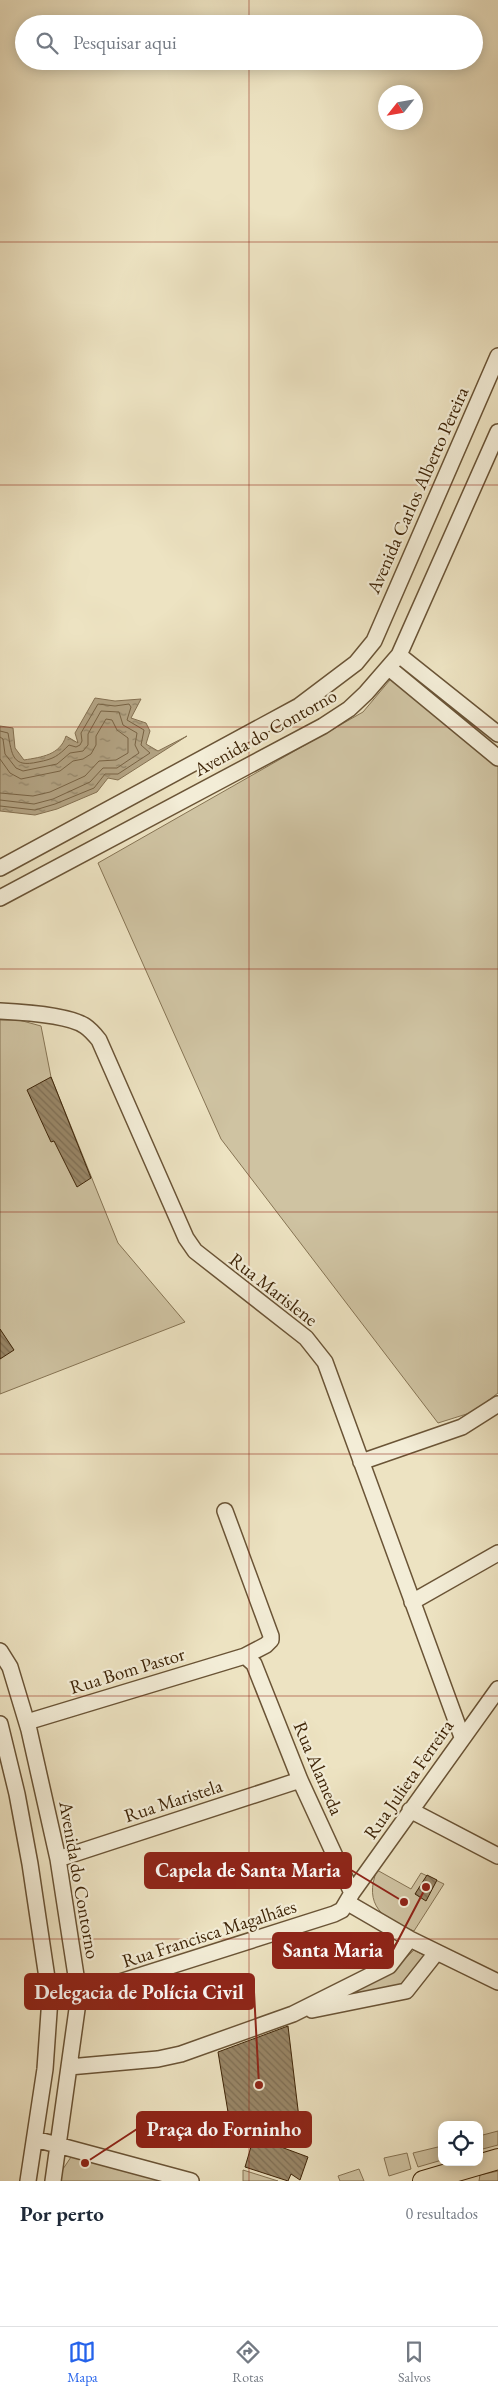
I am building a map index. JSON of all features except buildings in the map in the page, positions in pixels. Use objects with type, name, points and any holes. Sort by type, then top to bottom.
[{"type":"main road","points":[[423,2181],[498,2159]]},
{"type":"street","name":"Avenida Carlos Alberto Pereira","points":[[0,868],[299,706],[356,663],[374,641],[498,356]]},
{"type":"street","name":"Avenida do Contorno","points":[[0,898],[323,726],[349,709],[399,655],[498,432]]},
{"type":"street","points":[[399,655],[498,734]]},
{"type":"street","points":[[389,668],[498,758]]},
{"type":"street","name":"Rua Marislene","points":[[0,1012],[20,1012],[77,1022],[92,1032],[99,1040],[186,1238],[203,1260],[306,1338],[317,1349],[325,1362],[462,1737]]},
{"type":"street","points":[[362,1462],[462,1427],[498,1404]]},
{"type":"street","name":"Rua Bom Pastor","points":[[27,1722],[242,1656],[266,1645],[271,1640],[225,1511]]},
{"type":"street","points":[[412,1602],[498,1553]]},
{"type":"street","name":"Avenida do Contorno","points":[[0,1651],[10,1667],[27,1722],[58,1859],[79,1994],[53,2181]]},
{"type":"street","name":"Rua Alameda","points":[[242,1656],[254,1664],[350,1898]]},
{"type":"street","name":"Rua Julieta Ferreira","points":[[350,1898],[410,1810],[498,1689]]},
{"type":"street","points":[[0,1724],[17,1794],[30,1864],[50,1998],[48,2044],[28,2181]]},
{"type":"street","name":"Rua Maristela","points":[[58,1859],[300,1780]]},
{"type":"street","points":[[410,1810],[498,1856]]},
{"type":"street","points":[[350,1898],[410,1939],[498,1982]]},
{"type":"street","name":"Rua Francisca Magalhães","points":[[50,1998],[79,1994],[334,1914],[350,1898]]},
{"type":"street","points":[[69,2067],[158,2059],[181,2054],[293,2014],[389,1966],[410,1939]]},
{"type":"street","points":[[293,2014],[406,1991],[436,1953]]},
{"type":"street","points":[[35,2139],[191,2181]]},
{"type":"shaded area","points":[[395,674],[498,761],[498,1393],[473,1412],[438,1423],[221,1139],[98,863],[363,712]]},
{"type":"shaded area","points":[[0,1020],[19,1020],[41,1026],[51,1077],[118,1243],[185,1322],[0,1394]]},
{"type":"shaded area","points":[[377,1870],[411,1889],[421,1873],[444,1884],[414,1931],[393,1922],[379,1910],[374,1902],[373,1882]]},
{"type":"shaded area","points":[[414,1950],[427,1957],[402,1988],[345,2001],[346,1995],[391,1972]]},
{"type":"shaded area","points":[[498,2131],[498,2145],[483,2149],[483,2135]]},
{"type":"shaded area","points":[[438,2147],[438,2161],[418,2167],[413,2153]]},
{"type":"shaded area","points":[[407,2153],[411,2169],[389,2176],[384,2158]]},
{"type":"shaded area","points":[[73,2154],[164,2181],[60,2181],[61,2172]]},
{"type":"shaded area","points":[[359,2169],[364,2181],[340,2181],[338,2176]]},
{"type":"shaded area","points":[[243,2170],[278,2181],[243,2181]]},
{"type":"shaded area","points":[[498,2171],[498,2181],[479,2181],[480,2175]]},
{"type":"water","points":[[95,698],[115,701],[141,699],[131,718],[146,723],[150,731],[146,744],[158,751],[187,736],[118,780],[108,778],[97,792],[57,809],[35,815],[0,811],[0,726],[13,728],[15,748],[24,760],[44,756],[55,751],[66,736],[78,743],[75,733]]},
{"type":"place","name":"Santa Maria","points":[[426,1887]]},
{"type":"place","name":"Capela de Santa Maria","points":[[404,1902]]},
{"type":"place","name":"Delegacia de Polícia Civil","points":[[259,2085]]},
{"type":"place","name":"Praça do Forninho","points":[[85,2163]]}]
